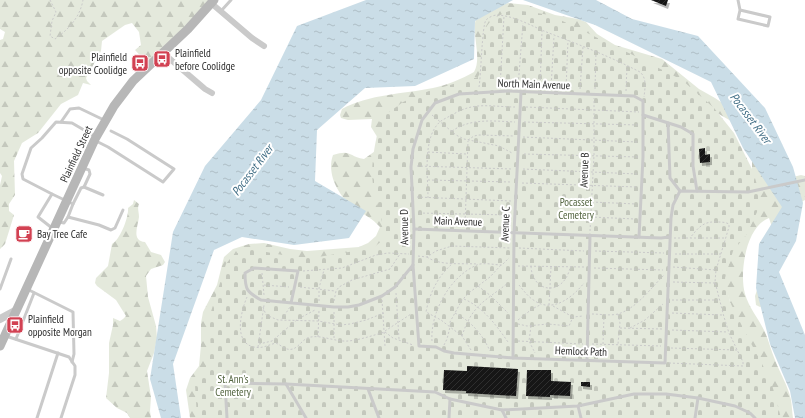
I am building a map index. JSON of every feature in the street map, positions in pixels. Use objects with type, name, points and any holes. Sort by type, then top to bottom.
[{"type":"main road","name":"Plainfield Street","points":[[0,346],[15,311],[30,291],[55,225],[70,203],[82,168],[95,138],[114,106],[133,81],[192,25],[213,1]]},
{"type":"street","points":[[213,1],[221,11],[252,38],[264,46]]},
{"type":"street","points":[[163,53],[205,89],[212,93]]},
{"type":"street","points":[[0,319],[15,311]]},
{"type":"lane","points":[[221,11],[231,0]]},
{"type":"lane","points":[[738,0],[740,10],[738,19],[768,26],[770,17],[740,10]]},
{"type":"lane","name":"North Main Avenue","points":[[428,112],[435,103],[459,94],[478,92],[519,91],[634,96],[643,101]]},
{"type":"lane","name":"Avenue C","points":[[513,358],[513,320],[516,280],[514,216],[520,107],[519,91]]},
{"type":"lane","points":[[639,237],[643,157],[643,101]]},
{"type":"lane","points":[[61,122],[70,109],[79,108],[105,121]]},
{"type":"lane","name":"Avenue D","points":[[419,346],[413,265],[414,229],[411,166],[417,134],[422,120],[428,112]]},
{"type":"lane","points":[[643,113],[682,127],[693,134],[693,166],[698,191]]},
{"type":"lane","points":[[70,203],[23,179],[22,174],[31,148],[56,122],[72,123],[162,182],[174,169],[132,142],[111,131]]},
{"type":"lane","points":[[668,123],[670,178],[680,191]]},
{"type":"lane","points":[[52,194],[38,217],[55,225],[64,223],[68,217],[70,203],[81,188],[84,187],[90,174],[89,170],[82,168]]},
{"type":"lane","points":[[680,191],[748,192],[804,180]]},
{"type":"lane","points":[[84,187],[103,195]]},
{"type":"lane","points":[[665,363],[669,238],[673,205],[680,191]]},
{"type":"lane","points":[[68,217],[99,225],[111,230],[115,228],[123,210]]},
{"type":"lane","name":"Main Avenue","points":[[414,229],[669,238]]},
{"type":"lane","points":[[587,360],[590,235]]},
{"type":"lane","points":[[0,289],[11,259]]},
{"type":"lane","points":[[292,302],[298,271],[254,268],[245,273],[245,284],[249,293],[264,301],[348,307],[359,305],[382,296],[396,286],[413,265]]},
{"type":"lane","points":[[16,339],[30,291],[73,312],[74,354],[72,362]]},
{"type":"lane","points":[[5,335],[69,356],[75,366],[75,375],[61,418]]},
{"type":"lane","name":"Hemlock Path","points":[[419,346],[436,347],[444,351],[513,358],[665,363]]},
{"type":"lane","points":[[37,418],[58,353]]},
{"type":"lane","points":[[227,418],[225,383],[286,384],[435,392],[450,399],[502,410],[578,406],[634,394],[666,394],[698,398],[735,406],[750,413],[755,418]]},
{"type":"lane","points":[[286,384],[306,418]]},
{"type":"lane","points":[[368,389],[380,418]]},
{"type":"lane","points":[[695,418],[698,398]]},
{"type":"lane","points":[[449,418],[450,399]]},
{"type":"lane","points":[[578,406],[581,418]]},
{"type":"lane","points":[[502,410],[506,418]]},
{"type":"path","points":[[50,0],[56,12],[52,21],[50,36],[55,39],[68,30],[82,8],[83,0]]},
{"type":"path","points":[[478,92],[482,56],[482,40],[485,23],[492,16],[496,15],[523,22],[627,65],[644,75],[643,101]]},
{"type":"path","points":[[499,91],[504,16]]},
{"type":"path","points":[[519,91],[523,22]]},
{"type":"path","points":[[540,92],[542,30]]},
{"type":"path","points":[[550,93],[554,35]]},
{"type":"path","points":[[566,94],[568,40]]},
{"type":"path","points":[[580,94],[583,46]]},
{"type":"path","name":"Avenue B","points":[[590,235],[594,155],[596,52]]},
{"type":"path","points":[[626,96],[627,65]]},
{"type":"path","points":[[428,198],[428,152],[430,140],[434,130],[440,122],[468,108],[479,106],[594,109],[643,113]]},
{"type":"path","points":[[428,112],[456,135],[468,140],[499,146],[508,152],[643,157]]},
{"type":"path","points":[[452,131],[458,127],[470,123],[485,121],[643,125]]},
{"type":"path","points":[[468,140],[478,135],[643,142]]},
{"type":"path","points":[[465,230],[468,140]]},
{"type":"path","points":[[428,152],[467,154]]},
{"type":"path","points":[[411,166],[642,174]]},
{"type":"path","points":[[428,180],[642,187]]},
{"type":"path","points":[[412,197],[515,201]]},
{"type":"path","points":[[592,202],[641,204]]},
{"type":"path","points":[[413,213],[514,216]]},
{"type":"path","points":[[591,217],[640,219]]},
{"type":"path","points":[[665,363],[743,366],[743,362],[723,315],[716,283],[716,270],[725,238],[730,227],[729,224],[715,222],[702,224],[690,238]]},
{"type":"path","points":[[669,238],[725,238]]},
{"type":"path","points":[[427,257],[436,251],[452,246],[669,254],[721,254]]},
{"type":"path","points":[[298,271],[342,268],[388,252],[414,254],[427,257],[435,261],[502,265]]},
{"type":"path","points":[[478,264],[464,273],[447,289],[438,306],[431,340],[432,344],[436,347],[444,345],[446,342],[450,322],[463,299],[490,278],[514,253]]},
{"type":"path","points":[[334,340],[334,307],[336,291],[341,285],[352,280],[370,274],[390,270],[401,254]]},
{"type":"path","points":[[453,263],[443,272],[433,286],[426,312],[436,316],[462,336],[467,342],[471,354]]},
{"type":"path","points":[[531,266],[534,280],[538,284],[550,288],[557,287],[566,280],[570,267]]},
{"type":"path","points":[[549,305],[551,266]]},
{"type":"path","points":[[258,348],[264,301],[263,268]]},
{"type":"path","points":[[552,305],[573,318],[588,314],[618,314],[632,307],[638,302],[668,269],[716,270]]},
{"type":"path","points":[[462,336],[468,321],[482,302],[516,280],[536,302],[549,305],[573,296],[586,282]]},
{"type":"path","points":[[668,282],[716,283]]},
{"type":"path","points":[[264,285],[336,291]]},
{"type":"path","points":[[396,286],[398,339]]},
{"type":"path","points":[[478,286],[491,296],[513,320]]},
{"type":"path","points":[[249,293],[243,307],[240,329],[242,336],[249,345],[258,348],[276,344],[292,350],[306,338],[312,336],[348,341],[385,332],[409,317],[416,307]]},
{"type":"path","points":[[382,296],[385,346]]},
{"type":"path","points":[[463,299],[478,307],[494,323],[513,349]]},
{"type":"path","points":[[628,328],[634,327],[645,320],[668,300],[720,300]]},
{"type":"path","points":[[281,320],[290,308],[292,302]]},
{"type":"path","points":[[541,304],[532,309],[516,322],[531,326],[548,324],[569,326],[573,318]]},
{"type":"path","points":[[263,307],[266,315],[281,320],[298,320],[335,324],[350,324],[384,313]]},
{"type":"path","points":[[258,344],[272,341],[298,320],[319,308]]},
{"type":"path","points":[[455,313],[468,321],[479,332],[490,351],[490,356]]},
{"type":"path","points":[[667,313],[723,315]]},
{"type":"path","points":[[618,314],[620,328],[618,345]]},
{"type":"path","points":[[603,344],[604,315]]},
{"type":"path","points":[[531,326],[529,341],[536,354],[535,358]]},
{"type":"path","points":[[620,328],[729,332]]},
{"type":"path","points":[[385,332],[394,338],[419,346]]},
{"type":"path","points":[[666,348],[738,350]]},
{"type":"green space","points":[[0,0],[213,0],[148,64],[135,50],[141,45],[139,32],[132,23],[125,25],[102,41],[101,51],[86,78],[91,85],[83,83],[78,95],[61,104],[38,133],[22,143],[14,161],[15,195],[9,204],[9,211],[14,215],[5,244],[0,249],[0,185],[2,176],[0,173],[0,40],[3,39],[5,32],[0,29]]},
{"type":"green space","name":"St. Ann's Cemetery","points":[[508,3],[528,5],[555,15],[578,19],[586,22],[597,34],[615,45],[662,59],[699,89],[740,115],[793,177],[801,175],[805,176],[805,200],[801,202],[765,305],[760,307],[756,305],[755,296],[775,236],[769,218],[761,223],[755,230],[750,240],[746,251],[743,274],[745,294],[765,332],[788,390],[793,418],[771,418],[739,335],[724,280],[752,170],[752,154],[731,121],[703,105],[401,224],[212,418],[190,418],[186,390],[190,378],[199,366],[203,312],[217,285],[224,257],[233,249],[249,244],[264,243],[307,251],[359,247],[368,243],[376,236],[380,227],[349,204],[339,192],[335,185],[331,170],[331,162],[333,155],[339,153],[346,153],[364,159],[378,149],[381,143],[371,127],[372,119],[348,120],[341,118],[340,115],[342,109],[375,97],[438,87],[454,82],[474,72],[477,65],[475,24],[477,17],[483,10]]},
{"type":"green space","name":"Pocasset Cemetery","points":[[512,10],[550,15],[682,80],[714,108],[734,133],[753,171],[759,192],[757,212],[747,234],[733,251],[725,278],[730,302],[771,381],[781,418],[197,418],[195,385],[204,370],[211,351],[209,318],[226,264],[233,255],[250,249],[299,258],[318,257],[373,248],[383,240],[383,226],[374,192],[372,177],[374,151],[381,118],[403,102],[429,91],[478,77],[484,56],[485,30],[489,23],[498,16]]},
{"type":"green space","points":[[134,200],[139,204],[139,217],[136,232],[138,239],[145,242],[151,252],[161,255],[165,262],[163,265],[151,269],[146,276],[148,297],[156,326],[157,338],[154,353],[147,371],[151,397],[151,418],[130,418],[127,413],[117,408],[106,398],[109,373],[109,343],[113,318],[120,321],[126,316],[116,300],[95,283],[96,278],[108,266],[112,244],[121,233],[127,217],[128,208],[133,204]]},
{"type":"water","name":"Pocasset River","points":[[366,0],[513,0],[475,21],[474,59],[415,86],[365,88],[317,130],[315,181],[366,211],[349,238],[294,245],[242,237],[214,250],[173,364],[181,418],[161,418],[150,379],[173,232],[205,166],[261,100],[297,26]]},
{"type":"water","name":"Pocasset River","points":[[523,0],[596,0],[632,19],[698,36],[765,108],[793,167],[803,203],[796,241],[779,272],[805,335],[805,418],[795,418],[790,391],[770,344],[756,288],[759,244],[782,207],[743,148],[711,82],[595,25]]},
{"type":"building","points":[[651,0],[668,0],[666,6]]},
{"type":"building","points":[[705,148],[705,155],[710,154],[710,162],[700,163],[699,149]]},
{"type":"building","points":[[467,366],[518,369],[516,396],[443,390],[444,370],[467,371]]},
{"type":"building","points":[[527,370],[551,370],[551,381],[571,382],[570,396],[526,396]]},
{"type":"building","points":[[581,382],[590,382],[590,387],[581,386]]},
{"type":"place","name":"Plainfield before Coolidge","points":[[162,59]]},
{"type":"place","name":"Plainfield opposite Coolidge","points":[[140,63]]},
{"type":"place","name":"Bay Tree Cafe","points":[[24,234]]},
{"type":"place","name":"Plainfield opposite Morgan","points":[[15,325]]}]
